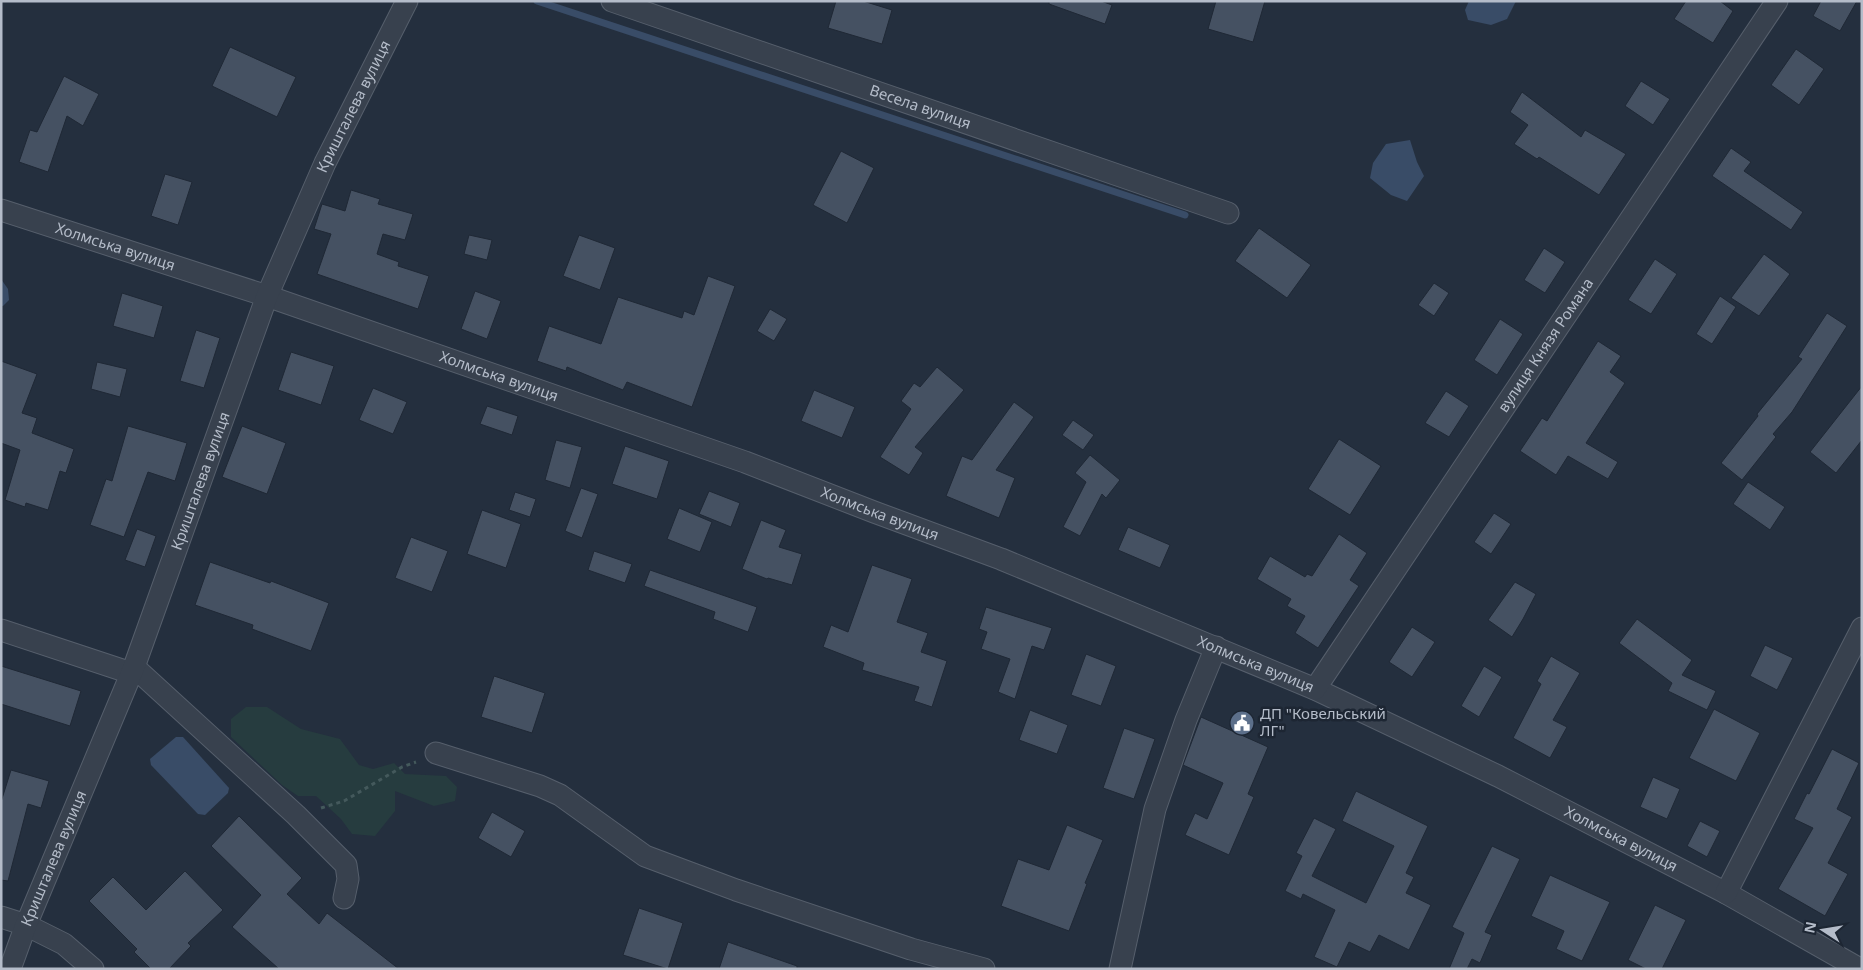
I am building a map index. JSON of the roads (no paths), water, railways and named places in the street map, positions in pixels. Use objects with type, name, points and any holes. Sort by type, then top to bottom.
[{"type":"street","name":"Кришталева вулиця","points":[[10,969],[26,924],[132,670],[267,296],[325,163],[408,1]]},
{"type":"street","name":"Весела вулиця","points":[[612,1],[1228,213]]},
{"type":"street","name":"вулиця Князя Романа","points":[[1315,689],[1777,1]]},
{"type":"street","name":"Холмська вулиця","points":[[1,210],[267,296],[745,462],[1001,559],[1315,689],[1498,776],[1726,893],[1860,969]]},
{"type":"street","points":[[1726,893],[1862,628]]},
{"type":"street","points":[[1,630],[132,670],[296,815],[346,865],[348,879],[344,898]]},
{"type":"street","points":[[1120,969],[1155,809],[1186,720],[1216,647]]},
{"type":"street","points":[[436,753],[540,786],[560,795],[645,856],[736,890],[893,942],[984,969]]},
{"type":"street","points":[[1,917],[26,924],[64,944],[93,969]]},
{"type":"water","points":[[1469,1],[1516,1],[1507,19],[1491,25],[1468,20],[1465,10]]},
{"type":"water","points":[[1410,140],[1424,176],[1407,201],[1391,195],[1370,178],[1373,163],[1386,144]]},
{"type":"water","points":[[1,279],[8,289],[9,300],[3,306],[1,306]]},
{"type":"water","points":[[176,737],[183,737],[229,788],[228,793],[205,815],[198,814],[151,765],[150,759]]},
{"type":"waterway","points":[[537,1],[1185,215]]},
{"type":"place","name":"ДП \"Ковельський ЛГ\"","points":[[1242,723]]}]
